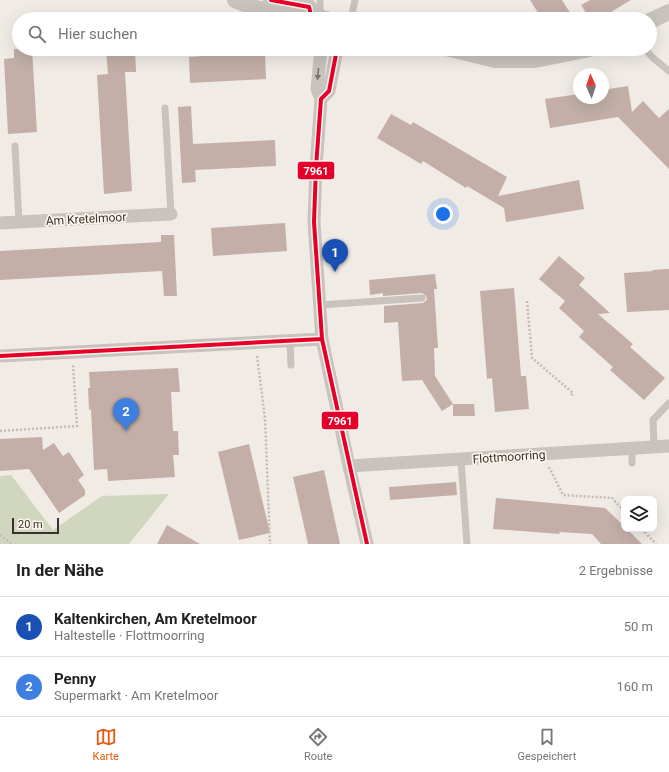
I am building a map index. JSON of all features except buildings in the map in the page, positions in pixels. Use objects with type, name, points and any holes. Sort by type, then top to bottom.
[{"type":"street","points":[[235,0],[252,7],[281,12]]},
{"type":"street","points":[[271,0],[309,7],[312,12]]},
{"type":"street","points":[[657,18],[669,12]]},
{"type":"street","points":[[320,56],[317,89],[320,99],[314,222],[322,339],[367,544]]},
{"type":"street","points":[[320,99],[329,91],[336,56]]},
{"type":"street","points":[[479,56],[495,60],[535,60],[555,56]]},
{"type":"street","name":"Am Kretelmoor","points":[[0,223],[171,214]]},
{"type":"street","points":[[0,356],[322,339]]},
{"type":"street","name":"Flottmoorring","points":[[349,466],[669,446]]},
{"type":"lane","points":[[317,12],[320,0]]},
{"type":"lane","points":[[352,12],[355,0]]},
{"type":"lane","points":[[651,56],[669,71]]},
{"type":"lane","points":[[165,108],[171,214]]},
{"type":"lane","points":[[15,146],[19,222]]},
{"type":"lane","points":[[320,304],[422,298]]},
{"type":"lane","points":[[290,341],[291,365]]},
{"type":"lane","points":[[654,447],[653,420],[669,403]]},
{"type":"lane","points":[[632,448],[632,463]]},
{"type":"lane","points":[[461,460],[467,544]]},
{"type":"path","points":[[527,301],[532,358],[573,393],[571,396]]},
{"type":"path","points":[[255,342],[265,418],[270,544]]},
{"type":"path","points":[[0,431],[77,426],[72,352]]},
{"type":"path","points":[[543,454],[563,496],[612,498],[621,508]]},
{"type":"path","points":[[645,532],[656,544]]},
{"type":"path","points":[[0,535],[12,544]]},
{"type":"green space","points":[[11,475],[53,530],[102,496],[169,494],[129,544],[0,544],[0,476]]},
{"type":"transit line","name":"7961","points":[[271,0],[309,7],[310,12]]},
{"type":"transit line","name":"7961","points":[[336,56],[329,91],[321,99],[314,222],[322,339],[367,544]]},
{"type":"transit line","name":"7961","points":[[0,356],[322,339]]},
{"type":"place","name":"Kaltenkirchen, Am Kretelmoor","points":[[335,272]]},
{"type":"place","name":"Penny","points":[[126,431]]}]
